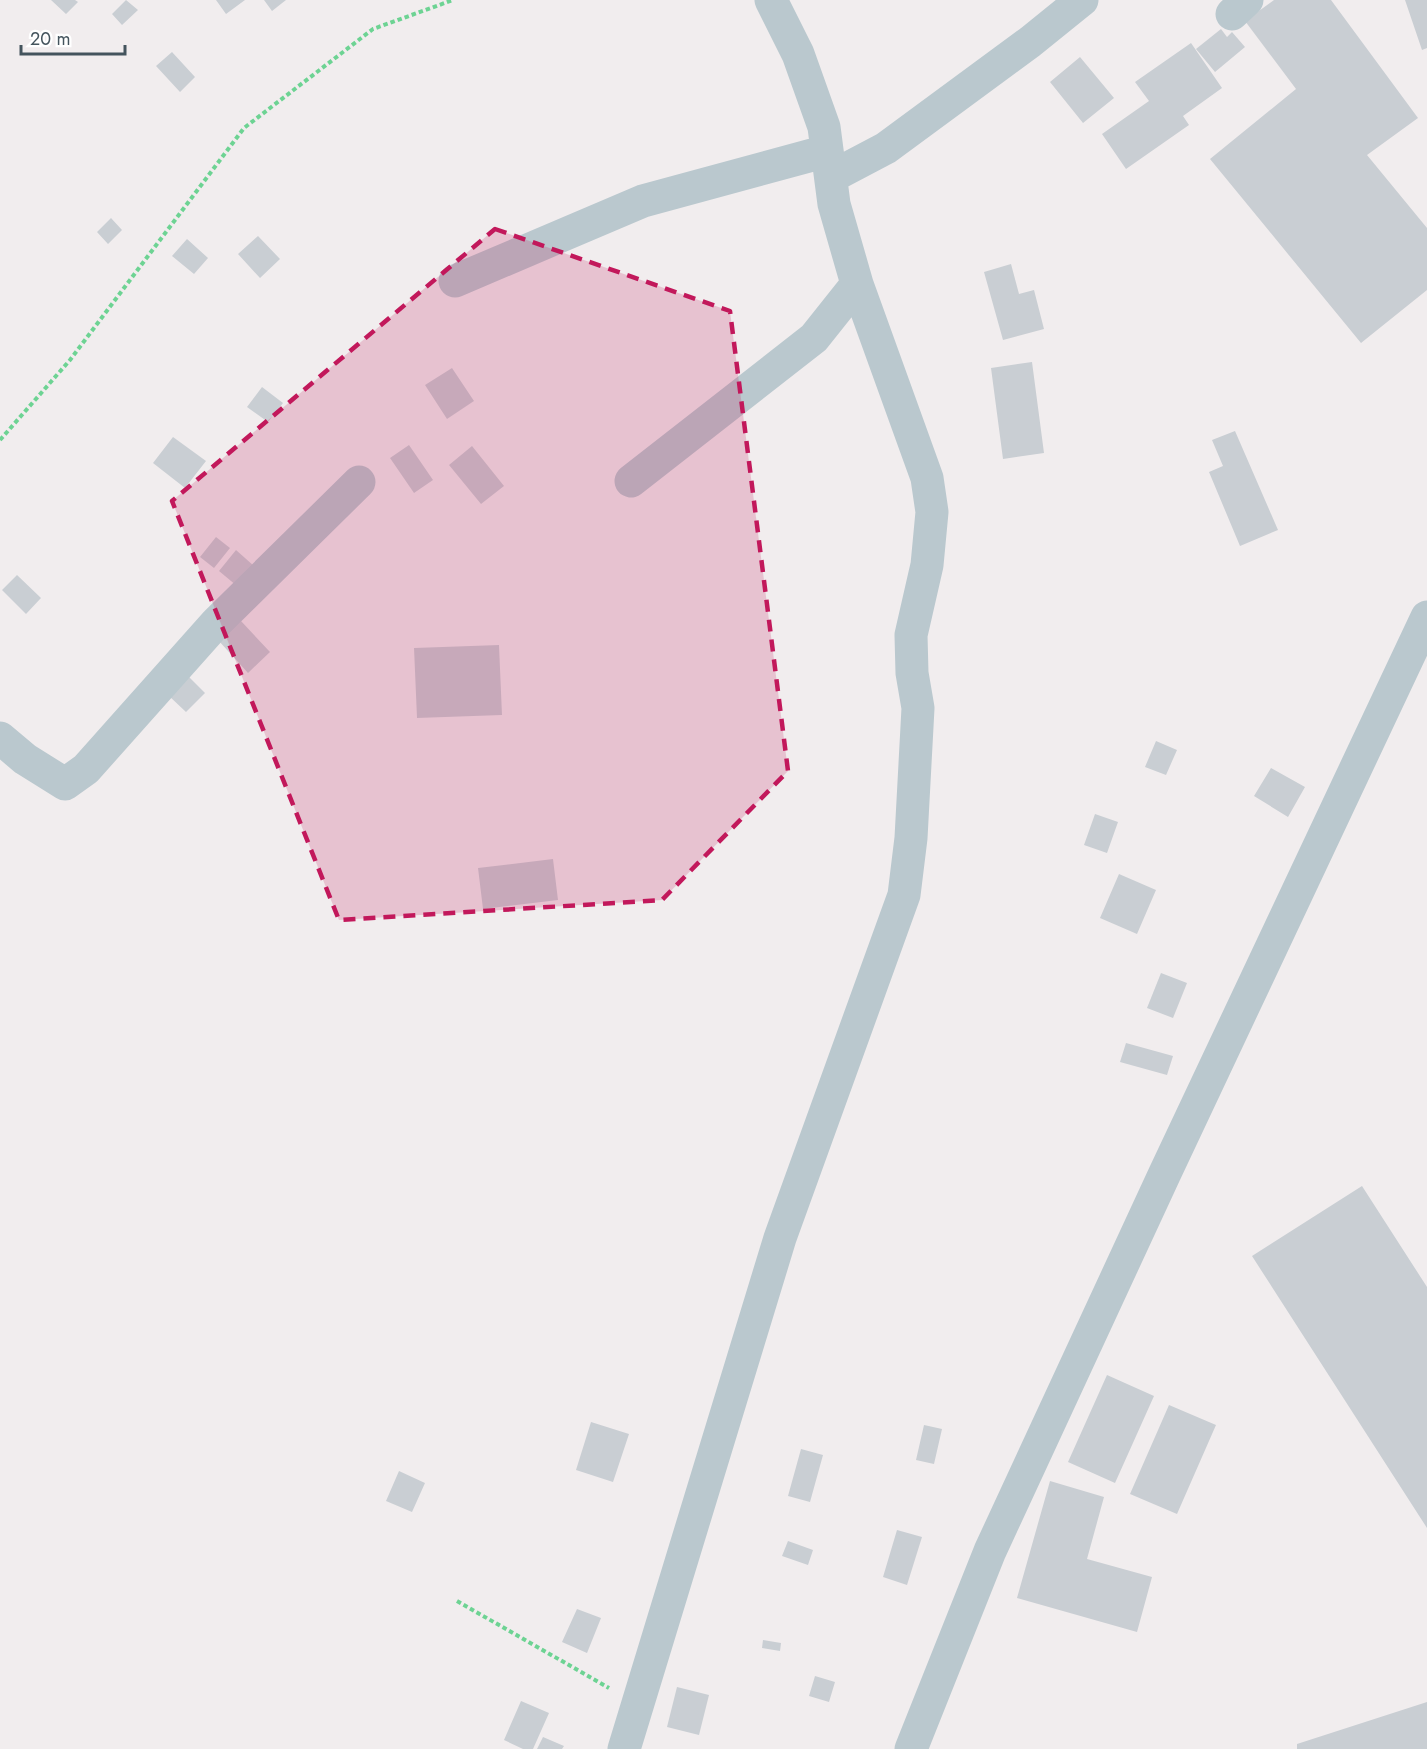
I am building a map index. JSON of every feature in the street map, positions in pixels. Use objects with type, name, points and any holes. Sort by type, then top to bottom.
[{"type":"street","points":[[624,1749],[780,1238],[904,895],[911,838],[918,708],[912,673],[911,635],[927,565],[932,512],[927,478],[857,284],[834,204],[824,127],[798,54],[771,0]]},
{"type":"street","points":[[454,281],[643,201],[829,164],[886,148],[1030,42],[1082,0]]},
{"type":"street","points":[[631,481],[814,338],[857,284]]},
{"type":"street","points":[[0,738],[25,759],[65,784],[86,769],[216,623],[359,482]]},
{"type":"street","points":[[911,1749],[990,1551],[1170,1162],[1427,617]]},
{"type":"path","points":[[0,440],[70,360],[244,128],[373,29],[453,0]]},
{"type":"path","points":[[457,1601],[638,1704]]},
{"type":"highlighted area","points":[[495,229],[730,311],[788,771],[662,900],[339,920],[172,501]]},
{"type":"building","points":[[51,0],[75,0],[78,2],[66,14]]},
{"type":"building","points":[[126,0],[138,10],[122,25],[112,14]]},
{"type":"building","points":[[216,0],[245,0],[226,14]]},
{"type":"building","points":[[264,0],[286,0],[272,11]]},
{"type":"building","points":[[1274,0],[1331,0],[1418,118],[1367,155],[1427,228],[1427,290],[1361,343],[1210,159],[1296,89],[1245,21]]},
{"type":"building","points":[[1405,0],[1427,0],[1427,48],[1422,50]]},
{"type":"building","points":[[1221,29],[1227,37],[1232,32],[1245,47],[1215,72],[1196,49]]},
{"type":"building","points":[[1191,43],[1222,88],[1183,116],[1189,125],[1126,169],[1102,134],[1149,101],[1135,82]]},
{"type":"building","points":[[172,52],[195,77],[180,92],[156,66]]},
{"type":"building","points":[[1080,57],[1114,98],[1083,123],[1050,82]]},
{"type":"building","points":[[111,218],[122,230],[108,244],[97,232]]},
{"type":"building","points":[[258,236],[280,259],[260,278],[238,254]]},
{"type":"building","points":[[187,239],[208,258],[194,274],[172,256]]},
{"type":"building","points":[[1011,264],[1019,294],[1034,290],[1044,329],[1003,340],[984,272]]},
{"type":"building","points":[[1032,362],[1044,453],[1003,459],[991,368]]},
{"type":"building","points":[[452,368],[474,401],[447,419],[425,385]]},
{"type":"building","points":[[262,387],[283,403],[268,422],[247,407]]},
{"type":"building","points":[[1235,431],[1278,530],[1240,546],[1209,472],[1223,466],[1212,440]]},
{"type":"building","points":[[173,437],[206,461],[185,488],[153,463]]},
{"type":"building","points":[[409,445],[433,480],[414,493],[390,458]]},
{"type":"building","points":[[472,446],[504,486],[481,504],[449,465]]},
{"type":"building","points":[[216,537],[230,548],[214,568],[200,557]]},
{"type":"building","points":[[236,550],[254,566],[237,586],[219,571]]},
{"type":"building","points":[[17,575],[41,598],[26,614],[2,590]]},
{"type":"building","points":[[241,621],[270,652],[248,673],[218,640]]},
{"type":"building","points":[[499,645],[502,715],[417,718],[414,648]]},
{"type":"building","points":[[187,675],[205,693],[186,712],[168,695]]},
{"type":"building","points":[[1156,741],[1177,750],[1166,775],[1145,767]]},
{"type":"building","points":[[1271,768],[1305,787],[1288,817],[1254,796]]},
{"type":"building","points":[[1095,814],[1118,822],[1107,853],[1084,845]]},
{"type":"building","points":[[553,859],[558,900],[483,909],[478,868]]},
{"type":"building","points":[[1119,874],[1156,890],[1137,934],[1100,918]]},
{"type":"building","points":[[1161,973],[1187,983],[1173,1018],[1147,1008]]},
{"type":"building","points":[[1126,1043],[1173,1056],[1167,1075],[1120,1062]]},
{"type":"building","points":[[1362,1186],[1427,1287],[1427,1528],[1252,1256]]},
{"type":"building","points":[[1107,1375],[1154,1396],[1115,1483],[1068,1462]]},
{"type":"building","points":[[1169,1405],[1216,1425],[1177,1514],[1130,1494]]},
{"type":"building","points":[[591,1422],[629,1434],[613,1482],[576,1470]]},
{"type":"building","points":[[924,1425],[942,1429],[934,1464],[916,1460]]},
{"type":"building","points":[[801,1449],[823,1455],[810,1502],[788,1496]]},
{"type":"building","points":[[399,1471],[425,1483],[412,1512],[386,1501]]},
{"type":"building","points":[[1050,1481],[1104,1497],[1087,1559],[1152,1577],[1137,1632],[1017,1598]]},
{"type":"building","points":[[897,1530],[922,1537],[907,1585],[883,1577]]},
{"type":"building","points":[[788,1541],[813,1550],[808,1565],[782,1556]]},
{"type":"building","points":[[577,1609],[601,1618],[587,1653],[562,1642]]},
{"type":"building","points":[[763,1640],[781,1643],[780,1651],[762,1648]]},
{"type":"building","points":[[815,1676],[835,1682],[829,1702],[809,1696]]},
{"type":"building","points":[[677,1687],[709,1695],[699,1735],[667,1727]]},
{"type":"building","points":[[521,1701],[549,1713],[533,1749],[523,1749],[504,1740]]},
{"type":"building","points":[[1427,1702],[1427,1749],[1297,1749],[1297,1744]]},
{"type":"building","points":[[543,1737],[564,1746],[562,1749],[537,1749]]}]
